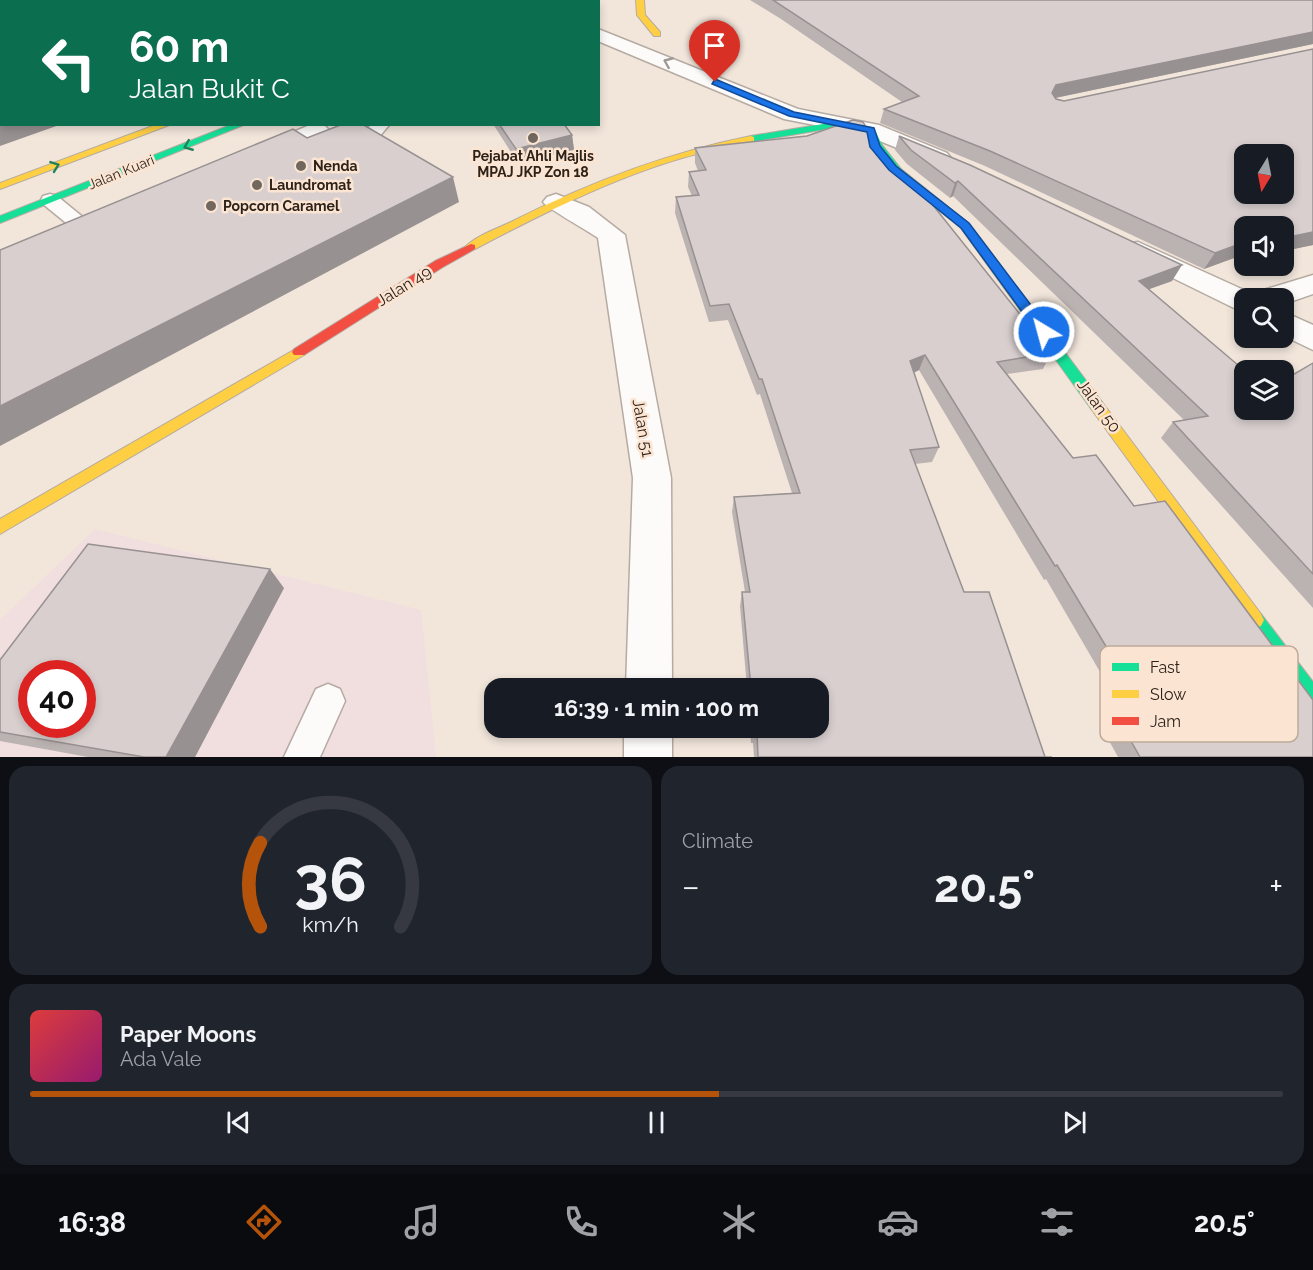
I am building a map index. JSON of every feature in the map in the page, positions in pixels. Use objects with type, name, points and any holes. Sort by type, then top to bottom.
[{"type":"street","points":[[640,0],[638,7],[640,17],[657,34]]},
{"type":"street","points":[[618,18],[678,43]]},
{"type":"street","points":[[600,35],[792,114],[871,130],[965,169]]},
{"type":"street","points":[[796,94],[818,104],[841,124]]},
{"type":"street","name":"Jalan 49","points":[[0,527],[255,380],[439,264],[556,202],[601,182],[670,158],[732,142],[841,124]]},
{"type":"street","name":"Jalan Kuari","points":[[0,186],[163,126]]},
{"type":"street","name":"Jalan Kuari","points":[[0,220],[238,126]]},
{"type":"street","points":[[243,161],[319,127]]},
{"type":"street","name":"Jalan 50","points":[[871,130],[875,147],[892,168],[965,226],[1275,646]]},
{"type":"street","name":"Jalan 51","points":[[556,202],[580,213],[611,235],[652,478],[649,678]]},
{"type":"street","points":[[1115,240],[1234,296]]},
{"type":"street","points":[[1294,290],[1313,284]]},
{"type":"street","points":[[1294,328],[1313,339]]},
{"type":"street","name":"Jalan 50","points":[[1298,678],[1313,698]]},
{"type":"street","points":[[648,738],[648,757]]},
{"type":"lane","points":[[319,127],[325,137],[338,140],[356,139],[372,134],[380,126]]},
{"type":"lane","points":[[50,200],[83,227]]},
{"type":"lane","points":[[302,757],[328,701]]},
{"type":"shaded area","points":[[95,529],[421,610],[436,757],[0,757],[0,620]]},
{"type":"building","points":[[773,0],[1313,0],[1313,32],[1056,85],[1052,93],[1056,99],[1064,101],[1313,49],[1313,232],[1294,236],[1294,216],[1234,216],[1234,246],[1215,253],[990,151],[884,109],[919,96]]},
{"type":"building","points":[[853,120],[863,122],[878,148],[890,161],[936,200],[932,204],[1051,353],[997,362],[1073,458],[1096,455],[1134,506],[1165,501],[1273,646],[1106,646],[925,355],[910,361],[939,447],[910,450],[964,592],[989,592],[1045,757],[758,757],[757,738],[829,738],[829,678],[750,678],[742,592],[750,592],[734,497],[800,493],[762,379],[759,379],[729,304],[710,306],[676,197],[699,195],[689,172],[706,170],[695,148],[807,136]]},
{"type":"building","points":[[338,126],[365,126],[453,177],[0,406],[0,250],[293,129],[307,138]]},
{"type":"building","points":[[500,126],[565,126],[572,135],[516,149]]},
{"type":"building","points":[[899,136],[970,165],[1182,265],[1139,281],[1234,362],[1234,420],[1294,420],[1294,374],[1313,363],[1313,574],[1173,422],[1208,416],[958,181],[955,183],[911,150]]},
{"type":"building","points":[[88,544],[270,569],[166,757],[144,757],[35,738],[96,738],[96,660],[18,660],[18,735],[0,732],[0,660]]},
{"type":"building","points":[[1298,680],[1313,700],[1313,757],[1140,757],[1132,742],[1298,742]]},
{"type":"traffic: fast","points":[[751,139],[841,124]]},
{"type":"traffic: fast","points":[[0,220],[237,126]]},
{"type":"traffic: fast","points":[[871,130],[877,145],[897,171],[965,226],[1097,406]]},
{"type":"traffic: fast","points":[[1255,620],[1274,646]]},
{"type":"traffic: fast","points":[[1298,678],[1313,698]]},
{"type":"traffic: slow","points":[[640,0],[641,15],[657,34]]},
{"type":"traffic: slow","points":[[0,186],[163,126]]},
{"type":"traffic: slow","points":[[471,247],[607,181],[677,156],[751,139]]},
{"type":"traffic: slow","points":[[0,527],[299,352]]},
{"type":"traffic: slow","points":[[1097,406],[1255,620]]},
{"type":"traffic: jam","points":[[299,352],[439,264],[471,247]]},
{"type":"place","name":"Pejabat Ahli Majlis MPAJ JKP Zon 18","points":[[533,138]]},
{"type":"place","name":"Nenda","points":[[301,166]]},
{"type":"place","name":"Laundromat","points":[[257,185]]},
{"type":"place","name":"Popcorn Caramel","points":[[211,206]]},
{"type":"route","points":[[715,82],[792,114],[871,130],[875,147],[892,168],[965,226],[1044,332]]}]
